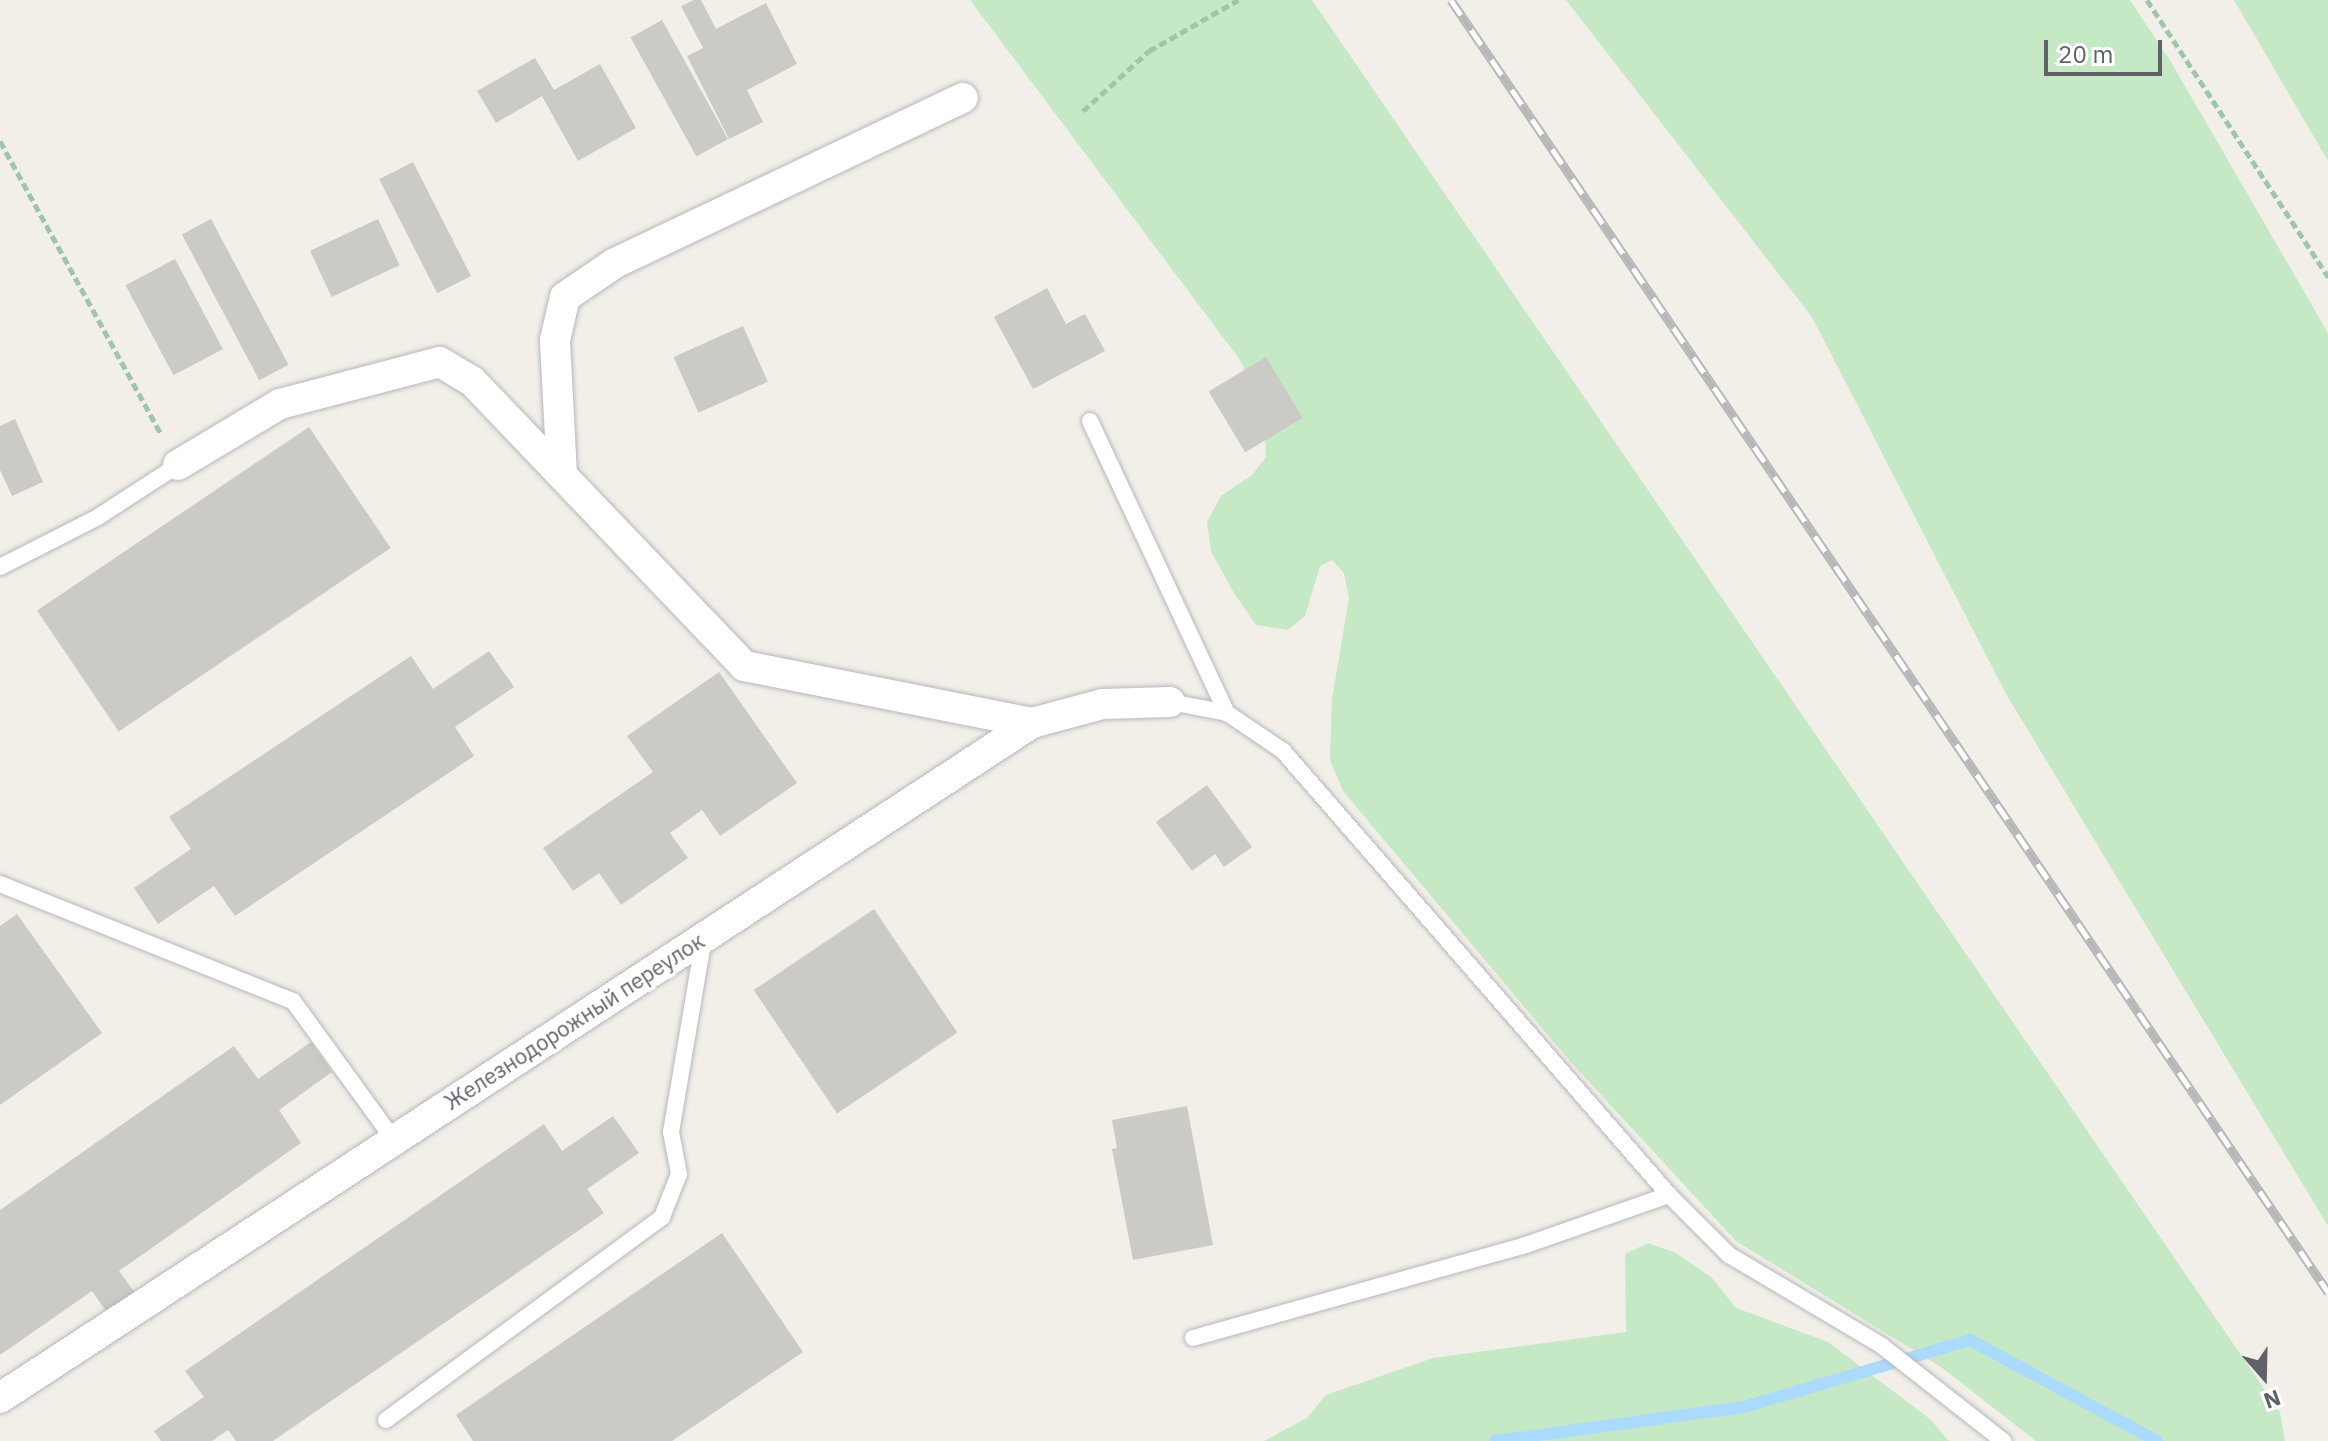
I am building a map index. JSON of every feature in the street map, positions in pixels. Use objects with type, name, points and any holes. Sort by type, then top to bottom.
[{"type":"street","points":[[562,475],[555,340],[565,297],[615,263],[963,98]]},
{"type":"street","points":[[178,465],[280,404],[440,362],[472,381],[744,666],[1032,723]]},
{"type":"street","name":"Железнодорожный переулок","points":[[0,1398],[1032,723],[1103,704],[1170,702]]},
{"type":"lane","points":[[1090,421],[1227,713]]},
{"type":"lane","points":[[0,567],[98,517],[178,465]]},
{"type":"lane","points":[[1170,702],[1227,713],[1283,751],[1669,1195],[1729,1255],[1882,1346],[2003,1441]]},
{"type":"lane","points":[[0,884],[293,1001],[394,1140]]},
{"type":"lane","points":[[386,1420],[662,1217],[679,1174],[671,1132],[704,936]]},
{"type":"lane","points":[[1193,1338],[1523,1246],[1669,1195]]},
{"type":"path","points":[[1083,111],[1149,51],[1238,0]]},
{"type":"path","points":[[2147,0],[2328,277]]},
{"type":"path","points":[[0,141],[178,465]]},
{"type":"green space","points":[[970,0],[1312,0],[2280,1412],[2285,1441],[2036,1441],[1941,1367],[1736,1241],[1568,1059],[1343,791],[1330,760],[1332,699],[1349,598],[1344,573],[1332,560],[1320,566],[1305,616],[1288,630],[1256,625],[1234,593],[1211,551],[1207,522],[1221,496],[1252,475],[1266,457],[1264,411],[1240,360]]},
{"type":"green space","points":[[1566,0],[2130,0],[2171,62],[2328,333],[2328,1226],[2006,694],[1812,317]]},
{"type":"green space","points":[[2234,0],[2328,0],[2328,161]]},
{"type":"green space","points":[[1648,1243],[1676,1253],[1712,1278],[1736,1308],[1828,1342],[1930,1419],[1949,1441],[1264,1441],[1307,1418],[1326,1395],[1433,1358],[1626,1332],[1625,1254]]},
{"type":"building","points":[[701,0],[716,29],[766,3],[797,64],[747,90],[763,122],[729,139],[687,56],[703,48],[681,6]]},
{"type":"building","points":[[662,20],[728,139],[696,156],[631,37]]},
{"type":"building","points":[[535,58],[554,90],[600,64],[636,128],[578,161],[542,96],[496,123],[477,91]]},
{"type":"building","points":[[413,162],[471,276],[437,293],[379,179]]},
{"type":"building","points":[[211,219],[288,365],[259,380],[182,234]]},
{"type":"building","points":[[378,219],[400,265],[332,297],[310,251]]},
{"type":"building","points":[[175,259],[223,349],[173,375],[126,285]]},
{"type":"building","points":[[1047,288],[1066,324],[1085,314],[1105,351],[1033,389],[994,317]]},
{"type":"building","points":[[743,326],[768,382],[698,413],[674,357]]},
{"type":"building","points":[[1266,357],[1303,418],[1245,452],[1209,392]]},
{"type":"building","points":[[15,419],[43,482],[12,496],[0,470],[0,426]]},
{"type":"building","points":[[309,427],[391,548],[119,731],[37,610]]},
{"type":"building","points":[[489,651],[514,687],[455,727],[474,756],[235,916],[214,886],[158,924],[134,888],[191,849],[169,817],[411,656],[433,689]]},
{"type":"building","points":[[719,672],[797,783],[720,836],[702,810],[670,833],[688,858],[621,905],[599,873],[573,891],[543,848],[653,772],[627,736]]},
{"type":"building","points":[[1207,785],[1252,847],[1224,867],[1215,854],[1192,871],[1156,822]]},
{"type":"building","points":[[874,909],[957,1033],[837,1114],[754,990]]},
{"type":"building","points":[[17,914],[102,1033],[0,1105],[0,926]]},
{"type":"building","points":[[311,1042],[332,1072],[279,1110],[301,1143],[119,1271],[138,1297],[110,1317],[92,1291],[0,1355],[0,1210],[234,1046],[258,1079]]},
{"type":"building","points":[[1187,1106],[1213,1245],[1133,1260],[1112,1149],[1117,1148],[1112,1120]]},
{"type":"building","points":[[613,1116],[639,1153],[587,1189],[604,1213],[273,1441],[236,1441],[228,1430],[212,1441],[161,1441],[154,1431],[204,1397],[185,1371],[544,1124],[562,1151]]},
{"type":"building","points":[[722,1233],[803,1352],[672,1441],[473,1441],[456,1415]]},
{"type":"waterway","points":[[1495,1441],[1744,1407],[1970,1340],[2157,1441]]},
{"type":"railway","points":[[1451,0],[2328,1292]]}]
